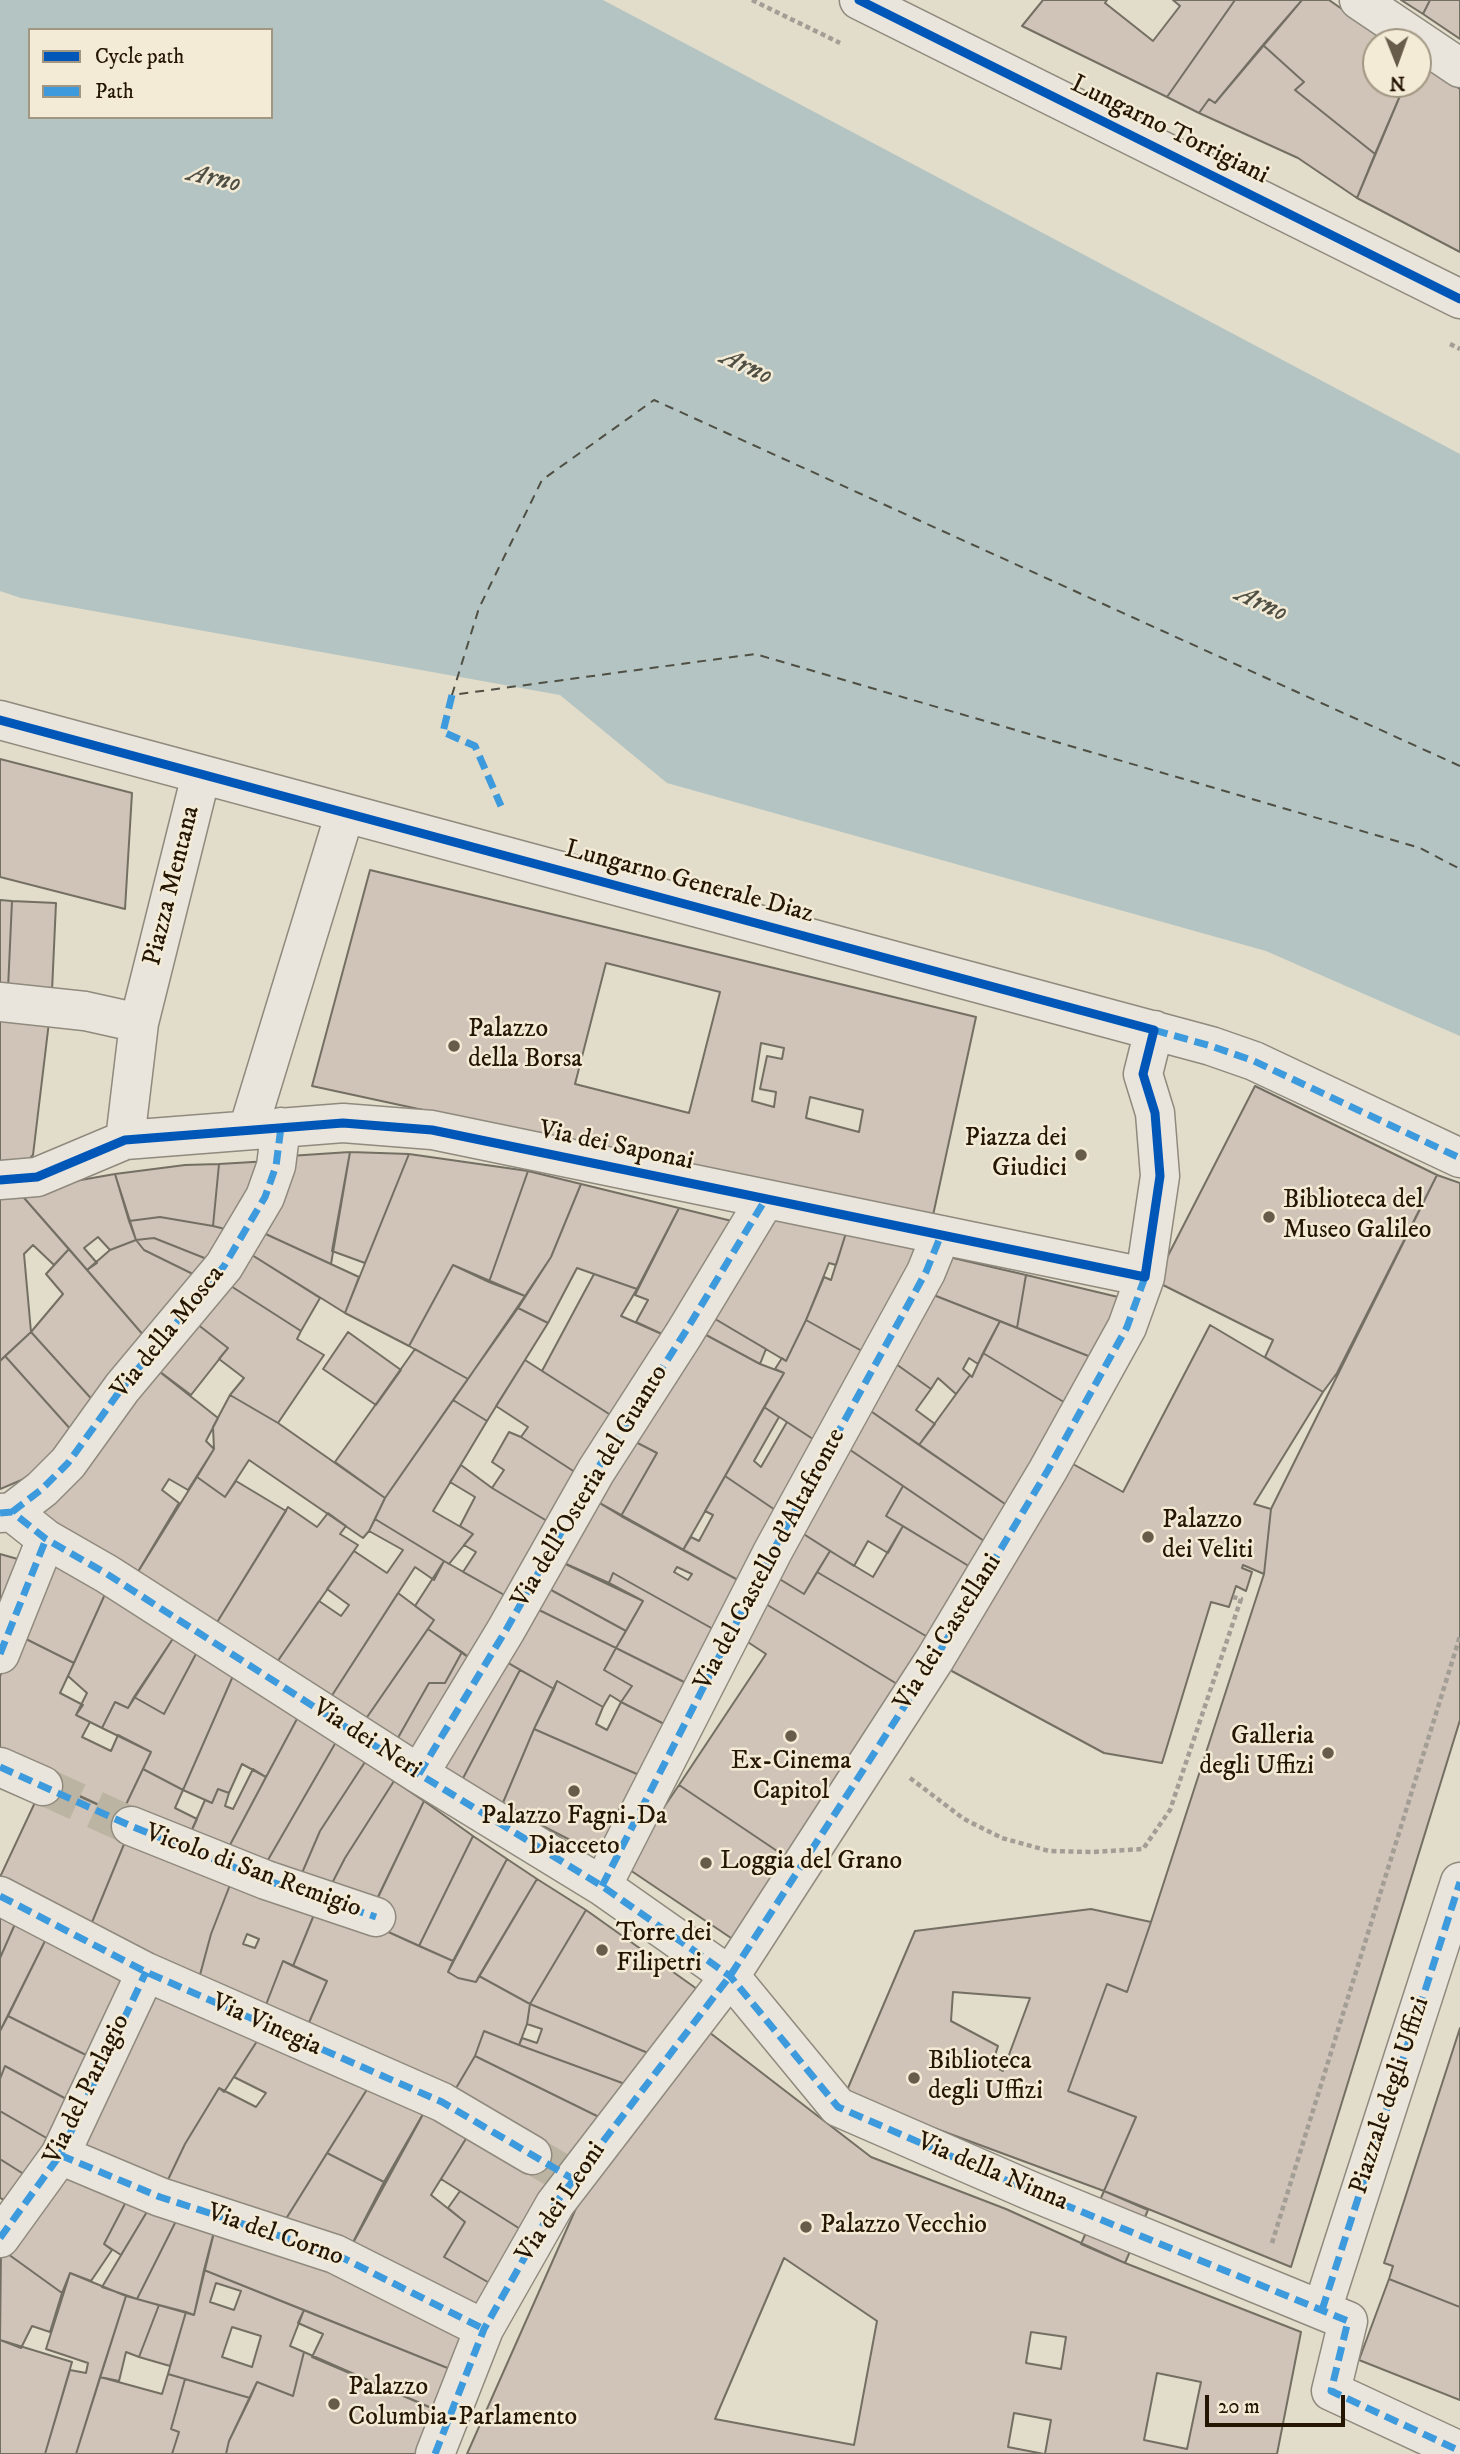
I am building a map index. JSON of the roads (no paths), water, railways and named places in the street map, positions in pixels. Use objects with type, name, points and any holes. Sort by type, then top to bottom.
[{"type":"street","name":"Lungarno Torrigiani","points":[[859,0],[1460,299]]},
{"type":"street","points":[[1359,0],[1460,68]]},
{"type":"street","points":[[0,720],[201,775]]},
{"type":"street","name":"Piazza Mentana","points":[[99,1151],[126,1020],[201,775],[345,813]]},
{"type":"street","points":[[0,1180],[37,1177],[99,1151],[265,1128],[345,813]]},
{"type":"street","name":"Lungarno Generale Diaz","points":[[345,813],[602,888],[975,986],[1023,993],[1154,1030]]},
{"type":"street","points":[[0,1002],[85,1011],[126,1020]]},
{"type":"street","points":[[941,1235],[1145,1277],[1160,1176],[1154,1113],[1143,1074],[1154,1030],[1254,1061],[1460,1158]]},
{"type":"street","name":"Via dei Saponai","points":[[265,1128],[343,1123],[432,1130],[941,1235]]},
{"type":"street","name":"Via della Mosca","points":[[6,1513],[42,1489],[68,1463],[122,1388],[224,1266],[265,1198],[276,1166],[265,1128]]},
{"type":"street","name":"Via dell'Osteria del Guanto","points":[[419,1774],[506,1630],[596,1471],[684,1334],[765,1200]]},
{"type":"street","name":"Via del Castello d'Altafronte","points":[[603,1886],[773,1551],[926,1272],[941,1235]]},
{"type":"street","name":"Via dei Castellani","points":[[730,1976],[935,1659],[1048,1470],[1127,1327],[1145,1277]]},
{"type":"street","name":"Via dei Neri","points":[[6,1513],[107,1574],[419,1774],[603,1886],[730,1976]]},
{"type":"street","points":[[0,1654],[46,1539]]},
{"type":"street","points":[[0,1767],[43,1786]]},
{"type":"street","name":"Vicolo di San Remigio","points":[[131,1826],[266,1880],[376,1917]]},
{"type":"street","name":"Piazzale degli Uffizi","points":[[1313,2306],[1460,1882]]},
{"type":"street","name":"Via Vinegia","points":[[0,1896],[146,1972],[442,2102],[532,2155]]},
{"type":"street","name":"Via del Parlagio","points":[[0,2238],[60,2155],[146,1972]]},
{"type":"street","name":"Via dei Leoni","points":[[435,2454],[484,2329],[569,2176],[730,1976]]},
{"type":"street","name":"Via della Ninna","points":[[730,1976],[838,2107],[1031,2191],[1313,2306]]},
{"type":"street","name":"Via del Corno","points":[[60,2155],[160,2197],[335,2254],[484,2329]]},
{"type":"street","points":[[1313,2306],[1348,2321],[1331,2391],[1460,2451]]},
{"type":"water","name":"Arno","points":[[0,0],[603,0],[1460,454],[1460,1036],[1266,951],[667,783],[560,695],[21,598],[0,591]]},
{"type":"tunnel","points":[[43,1786],[131,1826]]},
{"type":"tunnel","points":[[532,2155],[564,2174]]},
{"type":"place","name":"Palazzo della Borsa","points":[[454,1046]]},
{"type":"place","name":"Piazza dei Giudici","points":[[1081,1155]]},
{"type":"place","name":"Biblioteca del Museo Galileo","points":[[1269,1217]]},
{"type":"place","name":"Palazzo dei Veliti","points":[[1148,1537]]},
{"type":"place","name":"Ex-Cinema Capitol","points":[[791,1736]]},
{"type":"place","name":"Galleria degli Uffizi","points":[[1328,1753]]},
{"type":"place","name":"Palazzo Fagni-Da Diacceto","points":[[574,1791]]},
{"type":"place","name":"Loggia del Grano","points":[[706,1863]]},
{"type":"place","name":"Torre dei Filipetri","points":[[602,1950]]},
{"type":"place","name":"Biblioteca degli Uffizi","points":[[914,2078]]},
{"type":"place","name":"Palazzo Vecchio","points":[[806,2227]]},
{"type":"place","name":"Palazzo Columbia-Parlamento","points":[[334,2404]]}]
